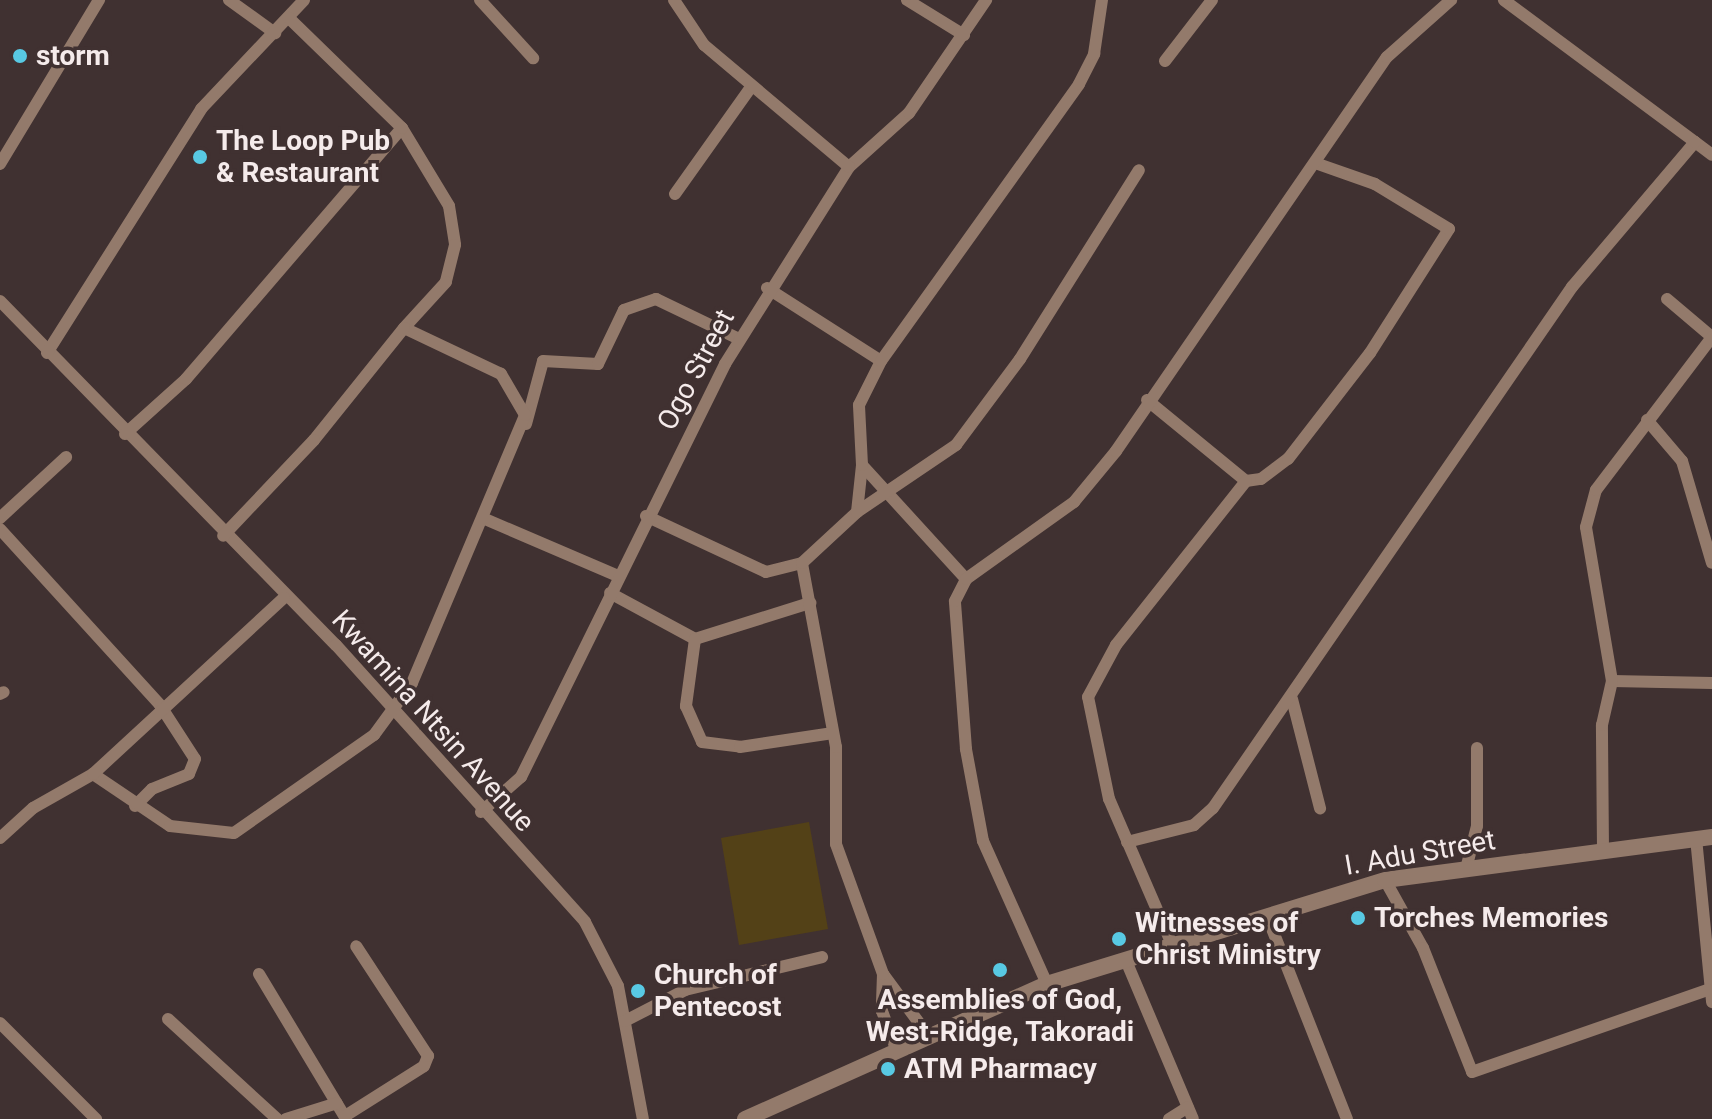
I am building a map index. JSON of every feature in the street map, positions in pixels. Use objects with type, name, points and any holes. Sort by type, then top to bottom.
[{"type":"street","points":[[0,164],[99,0]]},
{"type":"street","points":[[229,0],[275,33]]},
{"type":"street","points":[[47,353],[201,109],[304,0]]},
{"type":"street","points":[[480,0],[533,58]]},
{"type":"street","points":[[674,0],[704,45],[849,167]]},
{"type":"street","points":[[907,0],[964,35]]},
{"type":"street","name":"Ogo Street","points":[[481,812],[521,777],[646,516],[767,288],[849,167],[909,113],[986,0]]},
{"type":"street","points":[[857,512],[862,465],[859,405],[881,361],[1079,84],[1094,54],[1102,0]]},
{"type":"street","points":[[1165,61],[1212,0]]},
{"type":"street","points":[[1047,984],[983,841],[957,665],[955,601],[966,579],[1074,502],[1318,164],[1387,57],[1451,0]]},
{"type":"street","points":[[1504,0],[1712,155]]},
{"type":"street","points":[[223,536],[314,440],[404,328],[446,282],[455,245],[449,206],[402,128],[289,18]]},
{"type":"street","points":[[675,194],[751,87]]},
{"type":"street","points":[[125,434],[186,379],[402,128]]},
{"type":"street","points":[[1127,842],[1203,819],[1292,699],[1572,287],[1695,142]]},
{"type":"street","points":[[1174,949],[1109,799],[1088,697],[1116,645],[1246,481],[1275,473],[1370,353],[1449,229],[1375,184],[1318,164]]},
{"type":"street","points":[[646,516],[766,572],[802,563],[857,512],[956,445],[977,419],[1139,170]]},
{"type":"street","points":[[767,288],[881,361]]},
{"type":"street","points":[[93,774],[135,806],[170,826],[234,833],[374,735],[396,710],[526,424],[543,361],[598,364],[624,310],[656,299],[739,339]]},
{"type":"street","points":[[1603,850],[1602,725],[1612,681],[1586,527],[1596,490],[1712,337],[1667,299]]},
{"type":"street","name":"Kwamina Ntsin Avenue","points":[[0,301],[223,536],[396,710],[481,812],[585,922],[609,961],[625,1021],[643,1119]]},
{"type":"street","points":[[404,328],[501,374],[526,424]]},
{"type":"street","points":[[1147,400],[1246,481]]},
{"type":"street","points":[[1647,420],[1682,461],[1712,563]]},
{"type":"street","points":[[0,518],[66,457]]},
{"type":"street","points":[[862,465],[966,579]]},
{"type":"street","points":[[485,519],[618,576]]},
{"type":"street","points":[[0,529],[160,705],[194,766],[135,806]]},
{"type":"street","points":[[802,563],[833,733],[836,844],[883,974],[928,1035]]},
{"type":"street","points":[[610,593],[695,639],[810,603]]},
{"type":"street","points":[[0,838],[33,808],[93,774],[160,705],[284,598]]},
{"type":"street","points":[[695,639],[686,706],[702,742],[740,747],[833,733]]},
{"type":"street","points":[[1612,681],[1712,683]]},
{"type":"street","points":[[1292,699],[1320,808]]},
{"type":"street","points":[[1466,869],[1477,826],[1477,748]]},
{"type":"street","points":[[1385,880],[1423,948],[1472,1072],[1710,996],[1704,837]]},
{"type":"street","name":"I. Adu Street","points":[[745,1119],[1047,984],[1174,949],[1267,916],[1385,880],[1704,837]]},
{"type":"street","points":[[1267,916],[1347,1119]]},
{"type":"street","points":[[259,974],[346,1117],[428,1062],[356,946]]},
{"type":"street","points":[[625,1021],[685,990],[822,957]]},
{"type":"street","points":[[1127,963],[1190,1113],[1169,1119]]},
{"type":"street","points":[[883,974],[882,1011],[896,1049]]},
{"type":"street","points":[[168,1019],[277,1119]]},
{"type":"street","points":[[0,1023],[96,1119]]},
{"type":"street","points":[[286,1119],[337,1103]]},
{"type":"shaded area","points":[[809,822],[828,929],[739,945],[721,838]]},
{"type":"place","name":"storm","points":[[20,56]]},
{"type":"place","name":"The Loop Pub & Restaurant","points":[[200,157]]},
{"type":"place","name":"Torches Memories","points":[[1358,918]]},
{"type":"place","name":"Witnesses of Christ Ministry","points":[[1119,939]]},
{"type":"place","name":"Assemblies of God, West-Ridge, Takoradi","points":[[1000,970]]},
{"type":"place","name":"Church of Pentecost","points":[[638,991]]},
{"type":"place","name":"ATM Pharmacy","points":[[888,1069]]}]
